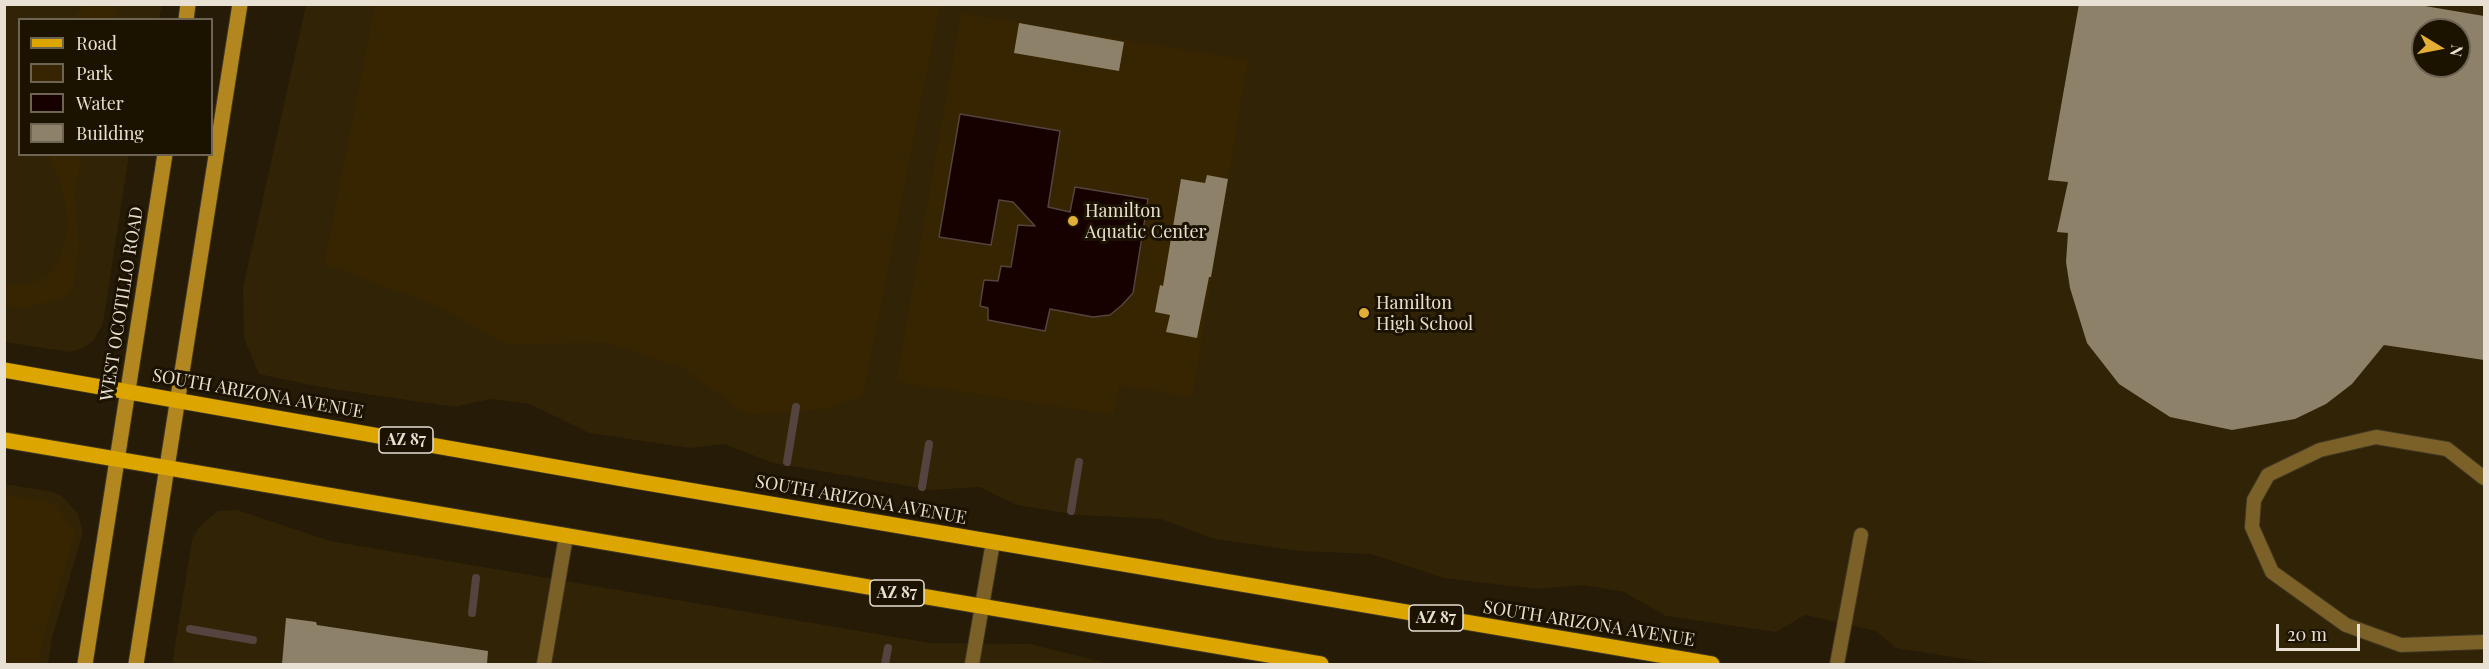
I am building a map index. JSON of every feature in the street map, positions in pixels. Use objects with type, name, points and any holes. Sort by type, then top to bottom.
[{"type":"main road","points":[[136,664],[240,4]]},
{"type":"main road","name":"WEST OCOTILLO ROAD","points":[[85,664],[165,156]]},
{"type":"main road","name":"SOUTH ARIZONA AVENUE","points":[[4,370],[1712,664]]},
{"type":"main road","name":"AZ 87","points":[[4,440],[1321,664]]},
{"type":"lane","points":[[2484,478],[2447,449],[2376,437],[2320,450],[2268,475],[2254,500],[2252,527],[2272,572],[2346,625],[2401,645],[2484,642]]},
{"type":"lane","points":[[1837,664],[1861,535]]},
{"type":"lane","points":[[544,664],[566,536]]},
{"type":"lane","points":[[972,664],[993,542]]},
{"type":"shaded area","points":[[4,5],[162,5],[159,18],[18,18],[18,156],[129,156],[103,324],[93,341],[83,348],[69,352],[5,342]]},
{"type":"shaded area","name":"Hamilton High School","points":[[306,5],[2484,5],[2484,664],[1995,664],[1896,648],[1876,631],[1805,615],[1776,632],[1666,616],[1624,592],[1584,585],[1536,589],[1444,578],[1371,554],[1299,551],[1215,539],[1161,519],[1077,515],[1017,505],[979,487],[932,490],[773,463],[724,444],[689,448],[589,433],[530,404],[491,399],[454,407],[320,387],[259,374],[244,338],[243,288]]},
{"type":"shaded area","points":[[4,484],[54,492],[63,497],[78,514],[83,532],[52,638],[48,664],[5,664]]},
{"type":"shaded area","points":[[237,510],[330,541],[930,643],[1030,644],[1111,664],[172,664],[192,540],[199,527],[218,511]]},
{"type":"green space","points":[[84,5],[118,5],[116,18],[67,18],[76,15]]},
{"type":"green space","points":[[375,5],[940,5],[863,396],[825,409],[748,415],[682,368],[607,343],[504,344],[437,306],[324,264]]},
{"type":"green space","name":"Hamilton Aquatic Center","points":[[961,13],[1248,60],[1192,397],[1120,385],[1113,415],[896,382]]},
{"type":"green space","points":[[49,156],[82,156],[75,193],[79,248],[73,288],[65,298],[24,308],[5,305],[5,286],[46,277],[59,258],[67,231],[67,218],[59,180]]},
{"type":"green space","points":[[4,494],[54,503],[76,533],[44,634],[39,664],[5,664]]},
{"type":"water","points":[[960,114],[1060,131],[1048,207],[1070,212],[1075,187],[1148,199],[1133,293],[1110,315],[1093,317],[1050,309],[1045,331],[988,320],[988,308],[980,306],[984,280],[998,281],[1001,266],[1011,267],[1018,225],[1035,226],[1013,202],[999,200],[991,245],[939,237]]},
{"type":"building","points":[[2079,4],[2413,4],[2484,16],[2484,360],[2384,345],[2352,384],[2326,404],[2295,419],[2232,430],[2170,417],[2119,384],[2087,343],[2070,288],[2066,262],[2068,233],[2057,232],[2068,182],[2048,180]]},
{"type":"building","points":[[1019,23],[1124,42],[1119,71],[1014,53]]},
{"type":"building","points":[[1207,175],[1228,179],[1211,277],[1209,277],[1197,338],[1166,332],[1170,315],[1155,312],[1160,285],[1163,286],[1181,179],[1205,183]]},
{"type":"building","points":[[286,618],[316,622],[317,625],[488,651],[487,664],[282,664]]},
{"type":"waterway","points":[[787,462],[796,407]]},
{"type":"waterway","points":[[922,487],[929,444]]},
{"type":"waterway","points":[[1071,511],[1079,462]]},
{"type":"waterway","points":[[472,613],[476,578]]},
{"type":"waterway","points":[[190,629],[253,640]]},
{"type":"waterway","points":[[885,664],[888,648]]},
{"type":"place","name":"Hamilton Aquatic Center","points":[[1073,221]]},
{"type":"place","name":"Hamilton High School","points":[[1364,313]]}]
